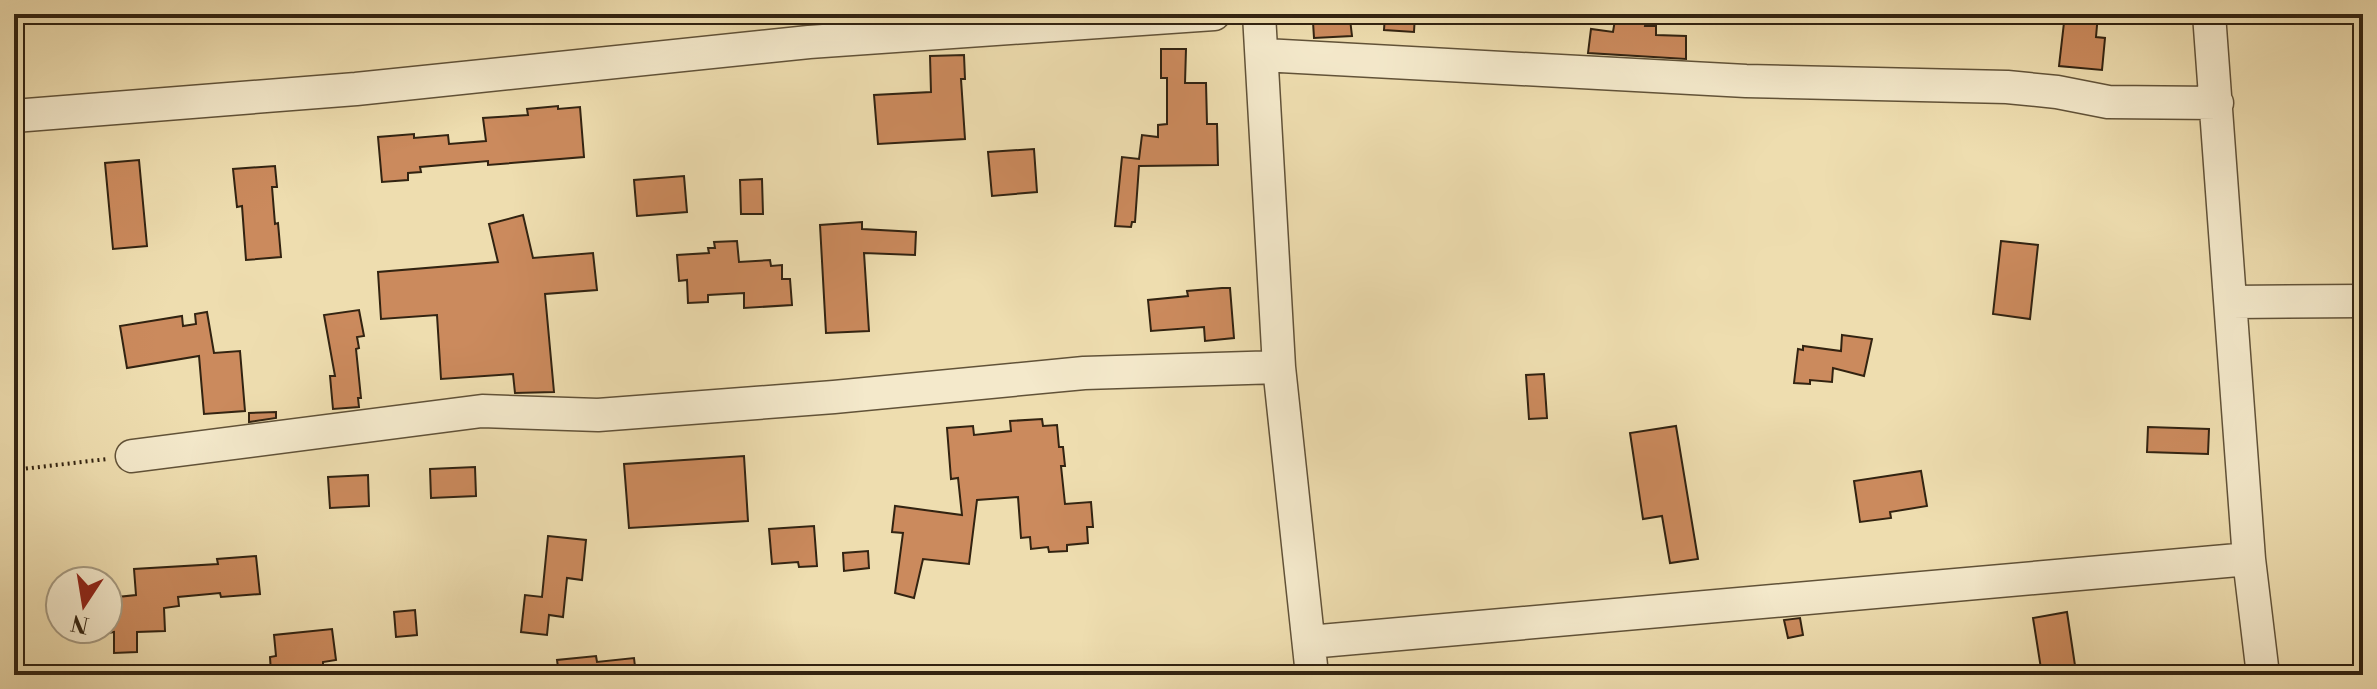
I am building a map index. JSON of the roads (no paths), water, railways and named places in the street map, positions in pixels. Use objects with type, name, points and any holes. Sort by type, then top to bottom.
[{"type":"street","points":[[14,116],[356,89],[809,42],[1214,14]]},
{"type":"street","points":[[1259,14],[1279,367],[1312,675]]},
{"type":"street","points":[[2209,14],[2249,559],[2263,675]]},
{"type":"street","points":[[1263,55],[1746,81],[2007,87],[2108,102],[2217,103]]},
{"type":"street","points":[[2232,302],[2363,301]]},
{"type":"street","points":[[132,456],[482,411],[598,415],[1084,373],[1279,367]]},
{"type":"street","points":[[1309,642],[2249,559]]}]
